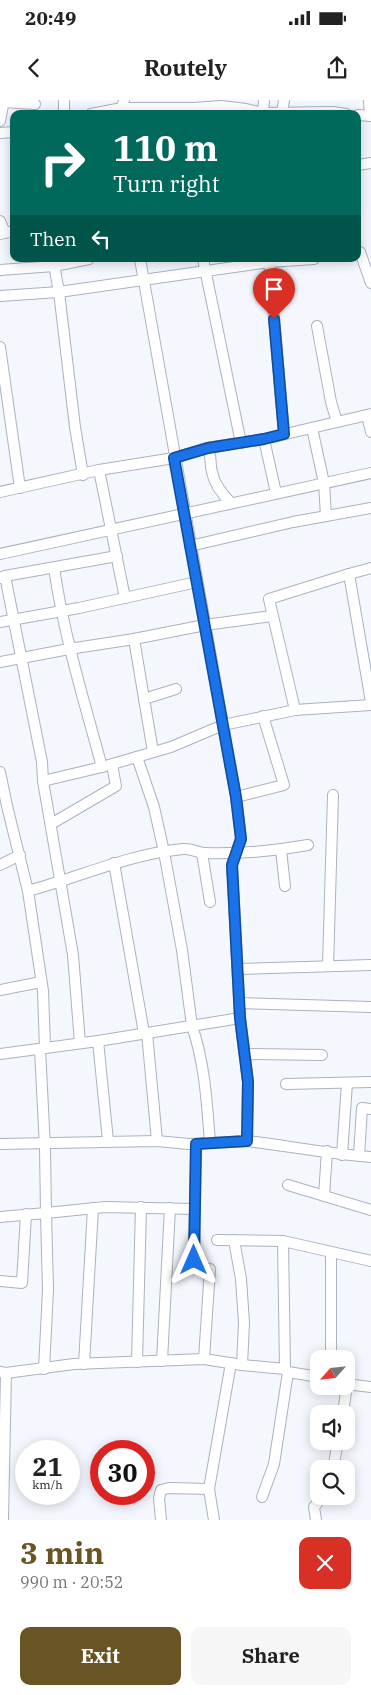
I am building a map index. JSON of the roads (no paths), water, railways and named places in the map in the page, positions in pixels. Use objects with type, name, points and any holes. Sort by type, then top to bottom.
[{"type":"street","points":[[369,100],[370,116]]},
{"type":"street","points":[[0,121],[3,101],[35,106]]},
{"type":"street","points":[[109,110],[123,107],[194,107],[222,110],[246,108]]},
{"type":"street","points":[[0,221],[6,233]]},
{"type":"street","points":[[361,257],[371,283]]},
{"type":"street","points":[[0,270],[54,262],[83,475]]},
{"type":"street","points":[[141,262],[174,458],[236,797],[241,839],[232,865],[240,1018],[248,1082],[247,1141]]},
{"type":"street","points":[[204,262],[240,442]]},
{"type":"street","points":[[0,296],[59,292],[263,262]]},
{"type":"street","points":[[269,262],[284,434]]},
{"type":"street","points":[[317,326],[331,402],[338,422]]},
{"type":"street","points":[[0,347],[20,488]]},
{"type":"street","points":[[0,492],[99,470],[174,458],[208,448],[264,439],[369,414],[371,432]]},
{"type":"street","points":[[312,428],[324,484],[326,516]]},
{"type":"street","points":[[264,439],[276,493]]},
{"type":"street","points":[[208,448],[212,455],[212,472],[223,494],[231,503]]},
{"type":"street","points":[[99,470],[125,598]]},
{"type":"street","points":[[0,554],[371,473]]},
{"type":"street","points":[[190,546],[371,508]]},
{"type":"street","points":[[80,1043],[73,955],[43,781],[42,762],[15,620],[3,577],[117,556]]},
{"type":"street","points":[[51,824],[116,786],[107,766],[69,649],[60,611],[54,568]]},
{"type":"street","points":[[295,710],[269,599],[371,568]]},
{"type":"street","points":[[43,781],[107,766],[171,747],[223,725],[295,710],[371,704],[367,659],[349,574]]},
{"type":"street","points":[[0,622],[197,582]]},
{"type":"street","points":[[0,662],[205,625],[272,616]]},
{"type":"street","points":[[134,639],[154,752]]},
{"type":"street","points":[[144,699],[176,689]]},
{"type":"street","points":[[236,797],[284,785],[263,716]]},
{"type":"street","points":[[137,757],[154,807],[164,852],[182,950],[192,1026],[198,1044],[205,1083],[210,1143]]},
{"type":"street","points":[[0,772],[3,808],[20,855],[28,891],[43,991],[48,1290],[44,1369]]},
{"type":"street","points":[[328,966],[333,795]]},
{"type":"street","points":[[28,891],[61,882],[114,863],[164,852],[186,849],[194,849],[202,853],[281,850],[308,845]]},
{"type":"street","points":[[281,850],[285,886]]},
{"type":"street","points":[[202,853],[210,902]]},
{"type":"street","points":[[0,865],[20,855]]},
{"type":"street","points":[[114,863],[146,1033],[158,1140]]},
{"type":"street","points":[[238,968],[371,965]]},
{"type":"street","points":[[0,990],[41,982]]},
{"type":"street","points":[[240,1003],[371,1007]]},
{"type":"street","points":[[0,1054],[98,1041],[240,1018]]},
{"type":"street","points":[[98,1041],[108,1141]]},
{"type":"street","points":[[245,1054],[322,1055]]},
{"type":"street","points":[[286,1084],[371,1082]]},
{"type":"street","points":[[342,1155],[347,1083]]},
{"type":"street","points":[[359,1156],[362,1108],[371,1109]]},
{"type":"street","points":[[0,1144],[158,1140],[196,1144],[247,1141],[327,1151],[342,1155],[371,1157]]},
{"type":"street","points":[[194,1260],[193,1209],[196,1144]]},
{"type":"street","points":[[324,1196],[327,1151]]},
{"type":"street","points":[[288,1186],[371,1210]]},
{"type":"street","points":[[137,1362],[141,1207]]},
{"type":"street","points":[[0,1216],[92,1208],[193,1209]]},
{"type":"street","points":[[84,1364],[92,1208]]},
{"type":"street","points":[[162,1361],[170,1208]]},
{"type":"street","points":[[0,1281],[22,1283],[26,1214]]},
{"type":"street","points":[[217,1240],[283,1240],[371,1261]]},
{"type":"street","points":[[234,1240],[241,1279],[243,1306],[242,1365]]},
{"type":"street","points":[[262,1497],[274,1464],[287,1370],[283,1240]]},
{"type":"street","points":[[331,1252],[331,1350]]},
{"type":"street","points":[[204,1359],[210,1269]]},
{"type":"street","points":[[3,1520],[3,1373],[84,1364],[204,1359],[310,1374]]},
{"type":"street","points":[[214,1520],[209,1489],[231,1363]]},
{"type":"street","points":[[355,1385],[371,1388]]},
{"type":"street","points":[[161,1520],[159,1498],[161,1490],[169,1488],[209,1489]]},
{"type":"street","points":[[316,1505],[314,1507],[316,1520]]}]
